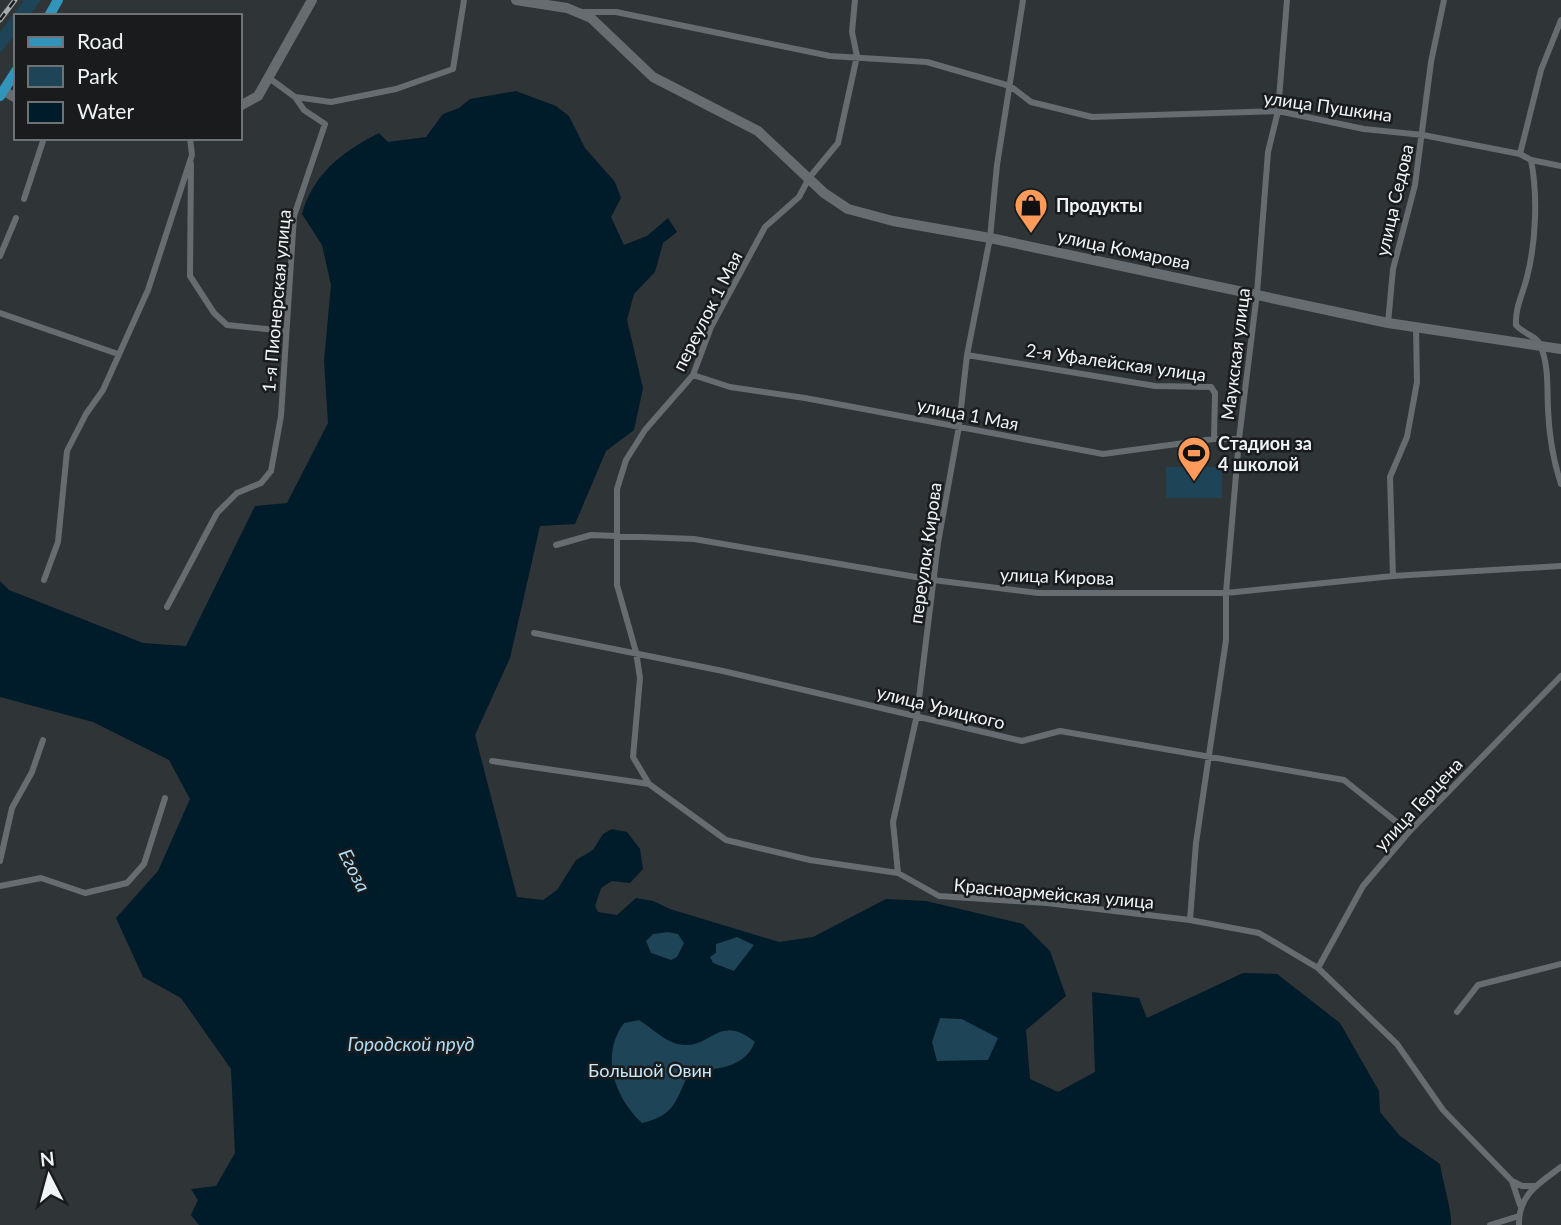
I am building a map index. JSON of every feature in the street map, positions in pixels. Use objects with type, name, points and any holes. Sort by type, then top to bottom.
[{"type":"main road","points":[[2,94],[14,74]]},
{"type":"street","points":[[242,105],[258,96],[312,0]]},
{"type":"street","points":[[270,78],[295,97],[331,102],[396,89],[453,69],[464,0]]},
{"type":"street","name":"улица Пушкина","points":[[516,0],[578,12],[616,12],[830,56],[927,62],[1010,86],[1031,102],[1092,117],[1278,111],[1364,129],[1423,135],[1520,154],[1531,160],[1561,166]]},
{"type":"street","name":"переулок 1 Мая","points":[[649,784],[633,757],[640,678],[636,652],[617,585],[617,489],[626,460],[645,430],[693,375],[712,327],[765,228],[799,197],[809,178],[838,143],[857,56],[852,32],[855,0]]},
{"type":"street","points":[[1010,86],[1023,0]]},
{"type":"street","name":"Маукская улица","points":[[1190,920],[1196,843],[1226,640],[1226,593],[1239,439],[1256,293],[1268,152],[1278,111],[1287,0]]},
{"type":"street","name":"улица Седова","points":[[1388,323],[1392,269],[1415,185],[1431,62],[1444,0]]},
{"type":"street","name":"улица Комарова","points":[[578,12],[602,26],[662,84],[758,131],[835,202],[848,209],[893,221],[990,238],[1388,323],[1561,349]]},
{"type":"street","points":[[1520,154],[1541,70],[1560,24]]},
{"type":"street","name":"переулок Кирова","points":[[898,873],[893,822],[916,715],[933,580],[959,426],[967,355],[990,238],[997,165],[1010,86]]},
{"type":"street","name":"1-я Пионерская улица","points":[[167,607],[216,513],[237,494],[261,483],[271,471],[281,416],[294,216],[325,124],[304,110],[295,97]]},
{"type":"street","points":[[24,199],[43,140]]},
{"type":"street","points":[[190,140],[190,276],[214,313],[227,325],[285,331]]},
{"type":"street","points":[[44,580],[58,542],[67,451],[86,414],[103,390],[148,290],[192,155]]},
{"type":"street","points":[[1531,160],[1534,213],[1528,276],[1517,304],[1516,325],[1522,332],[1536,338],[1542,347],[1548,382],[1554,462],[1561,484]]},
{"type":"street","points":[[0,256],[16,218]]},
{"type":"street","points":[[0,313],[118,354]]},
{"type":"street","points":[[1393,576],[1390,477],[1407,437],[1417,382],[1416,328]]},
{"type":"street","name":"2-я Уфалейская улица","points":[[967,355],[1155,386],[1211,387],[1215,393],[1214,439]]},
{"type":"street","name":"улица 1 Мая","points":[[693,375],[730,387],[1104,454],[1214,439],[1239,439]]},
{"type":"street","name":"улица Кирова","points":[[556,545],[591,535],[694,539],[933,580],[1038,593],[1226,593],[1393,576],[1561,566]]},
{"type":"street","name":"улица Урицкого","points":[[534,633],[636,652],[1022,741],[1060,731],[1344,780],[1409,832]]},
{"type":"street","name":"улица Герцена","points":[[1318,968],[1363,886],[1409,832],[1561,676]]},
{"type":"street","points":[[0,861],[12,808],[32,772],[43,740]]},
{"type":"street","name":"Красноармейская улица","points":[[492,761],[649,784],[726,840],[810,860],[898,873],[939,896],[1047,903],[1190,920],[1259,933],[1318,968],[1397,1044],[1443,1110],[1512,1181],[1520,1205]]},
{"type":"street","points":[[0,886],[41,878],[85,893],[127,883],[144,864],[165,798]]},
{"type":"street","points":[[1457,1012],[1478,985],[1561,964]]},
{"type":"street","points":[[1520,1225],[1520,1205],[1536,1185],[1561,1167]]},
{"type":"street","points":[[1512,1181],[1522,1186],[1536,1185]]},
{"type":"street","points":[[1490,1225],[1519,1216]]},
{"type":"green space","points":[[24,0],[41,0],[30,14],[14,14],[14,36],[0,53],[0,32]]},
{"type":"green space","name":"Стадион за 4 школой","points":[[1166,467],[1222,467],[1222,498],[1166,498]]},
{"type":"green space","points":[[653,934],[678,934],[685,942],[677,957],[671,960],[651,953],[646,941]]},
{"type":"green space","points":[[738,937],[754,945],[734,971],[713,963],[710,957],[716,944]]},
{"type":"green space","points":[[940,1018],[962,1019],[999,1038],[988,1060],[937,1061],[932,1042]]},
{"type":"green space","name":"Большой Овин","points":[[639,1020],[677,1044],[689,1044],[723,1031],[742,1034],[755,1041],[737,1062],[720,1068],[691,1071],[669,1110],[654,1120],[642,1123],[624,1101],[612,1062],[617,1035],[624,1023]]},
{"type":"water","name":"Городской пруд","points":[[516,91],[556,106],[569,116],[585,148],[615,182],[621,198],[611,217],[624,245],[647,236],[668,218],[677,232],[663,243],[655,272],[634,294],[627,320],[643,388],[634,430],[606,451],[575,524],[540,526],[510,658],[475,735],[517,897],[543,900],[557,890],[576,860],[593,850],[603,834],[612,829],[627,832],[640,849],[643,869],[630,883],[612,881],[601,888],[595,906],[598,912],[617,915],[636,898],[653,901],[670,909],[779,942],[813,937],[886,899],[926,901],[1023,924],[1050,951],[1066,996],[1026,1030],[1030,1079],[1058,1092],[1095,1072],[1092,992],[1139,998],[1147,1018],[1243,973],[1277,974],[1340,1023],[1379,1091],[1380,1112],[1400,1136],[1440,1164],[1451,1225],[199,1225],[191,1215],[198,1200],[191,1189],[216,1186],[235,1153],[231,1069],[181,998],[143,977],[116,918],[158,871],[190,799],[169,760],[93,722],[0,697],[0,581],[9,590],[143,643],[186,646],[255,506],[287,503],[328,423],[324,361],[331,285],[322,245],[302,214],[307,200],[331,165],[353,148],[379,133],[388,142],[426,137],[443,114],[459,108],[470,99]],"holes":[[[653,934],[678,934],[684,943],[677,957],[671,960],[651,953],[646,941]],[[737,937],[754,945],[734,971],[713,963],[710,957],[716,953],[716,944]],[[940,1018],[962,1019],[998,1038],[988,1060],[937,1061],[932,1042]],[[639,1020],[678,1044],[698,1043],[715,1034],[732,1030],[755,1042],[744,1057],[729,1066],[691,1070],[669,1110],[654,1120],[642,1123],[624,1101],[614,1075],[613,1048],[624,1023]]]},
{"type":"railway","points":[[0,20],[15,0]]},
{"type":"place","name":"Продукты","points":[[1031,235]]},
{"type":"place","name":"Стадион за 4 школой","points":[[1194,483]]},
{"type":"water label","name":"Егоза","points":[[355,870]]}]
